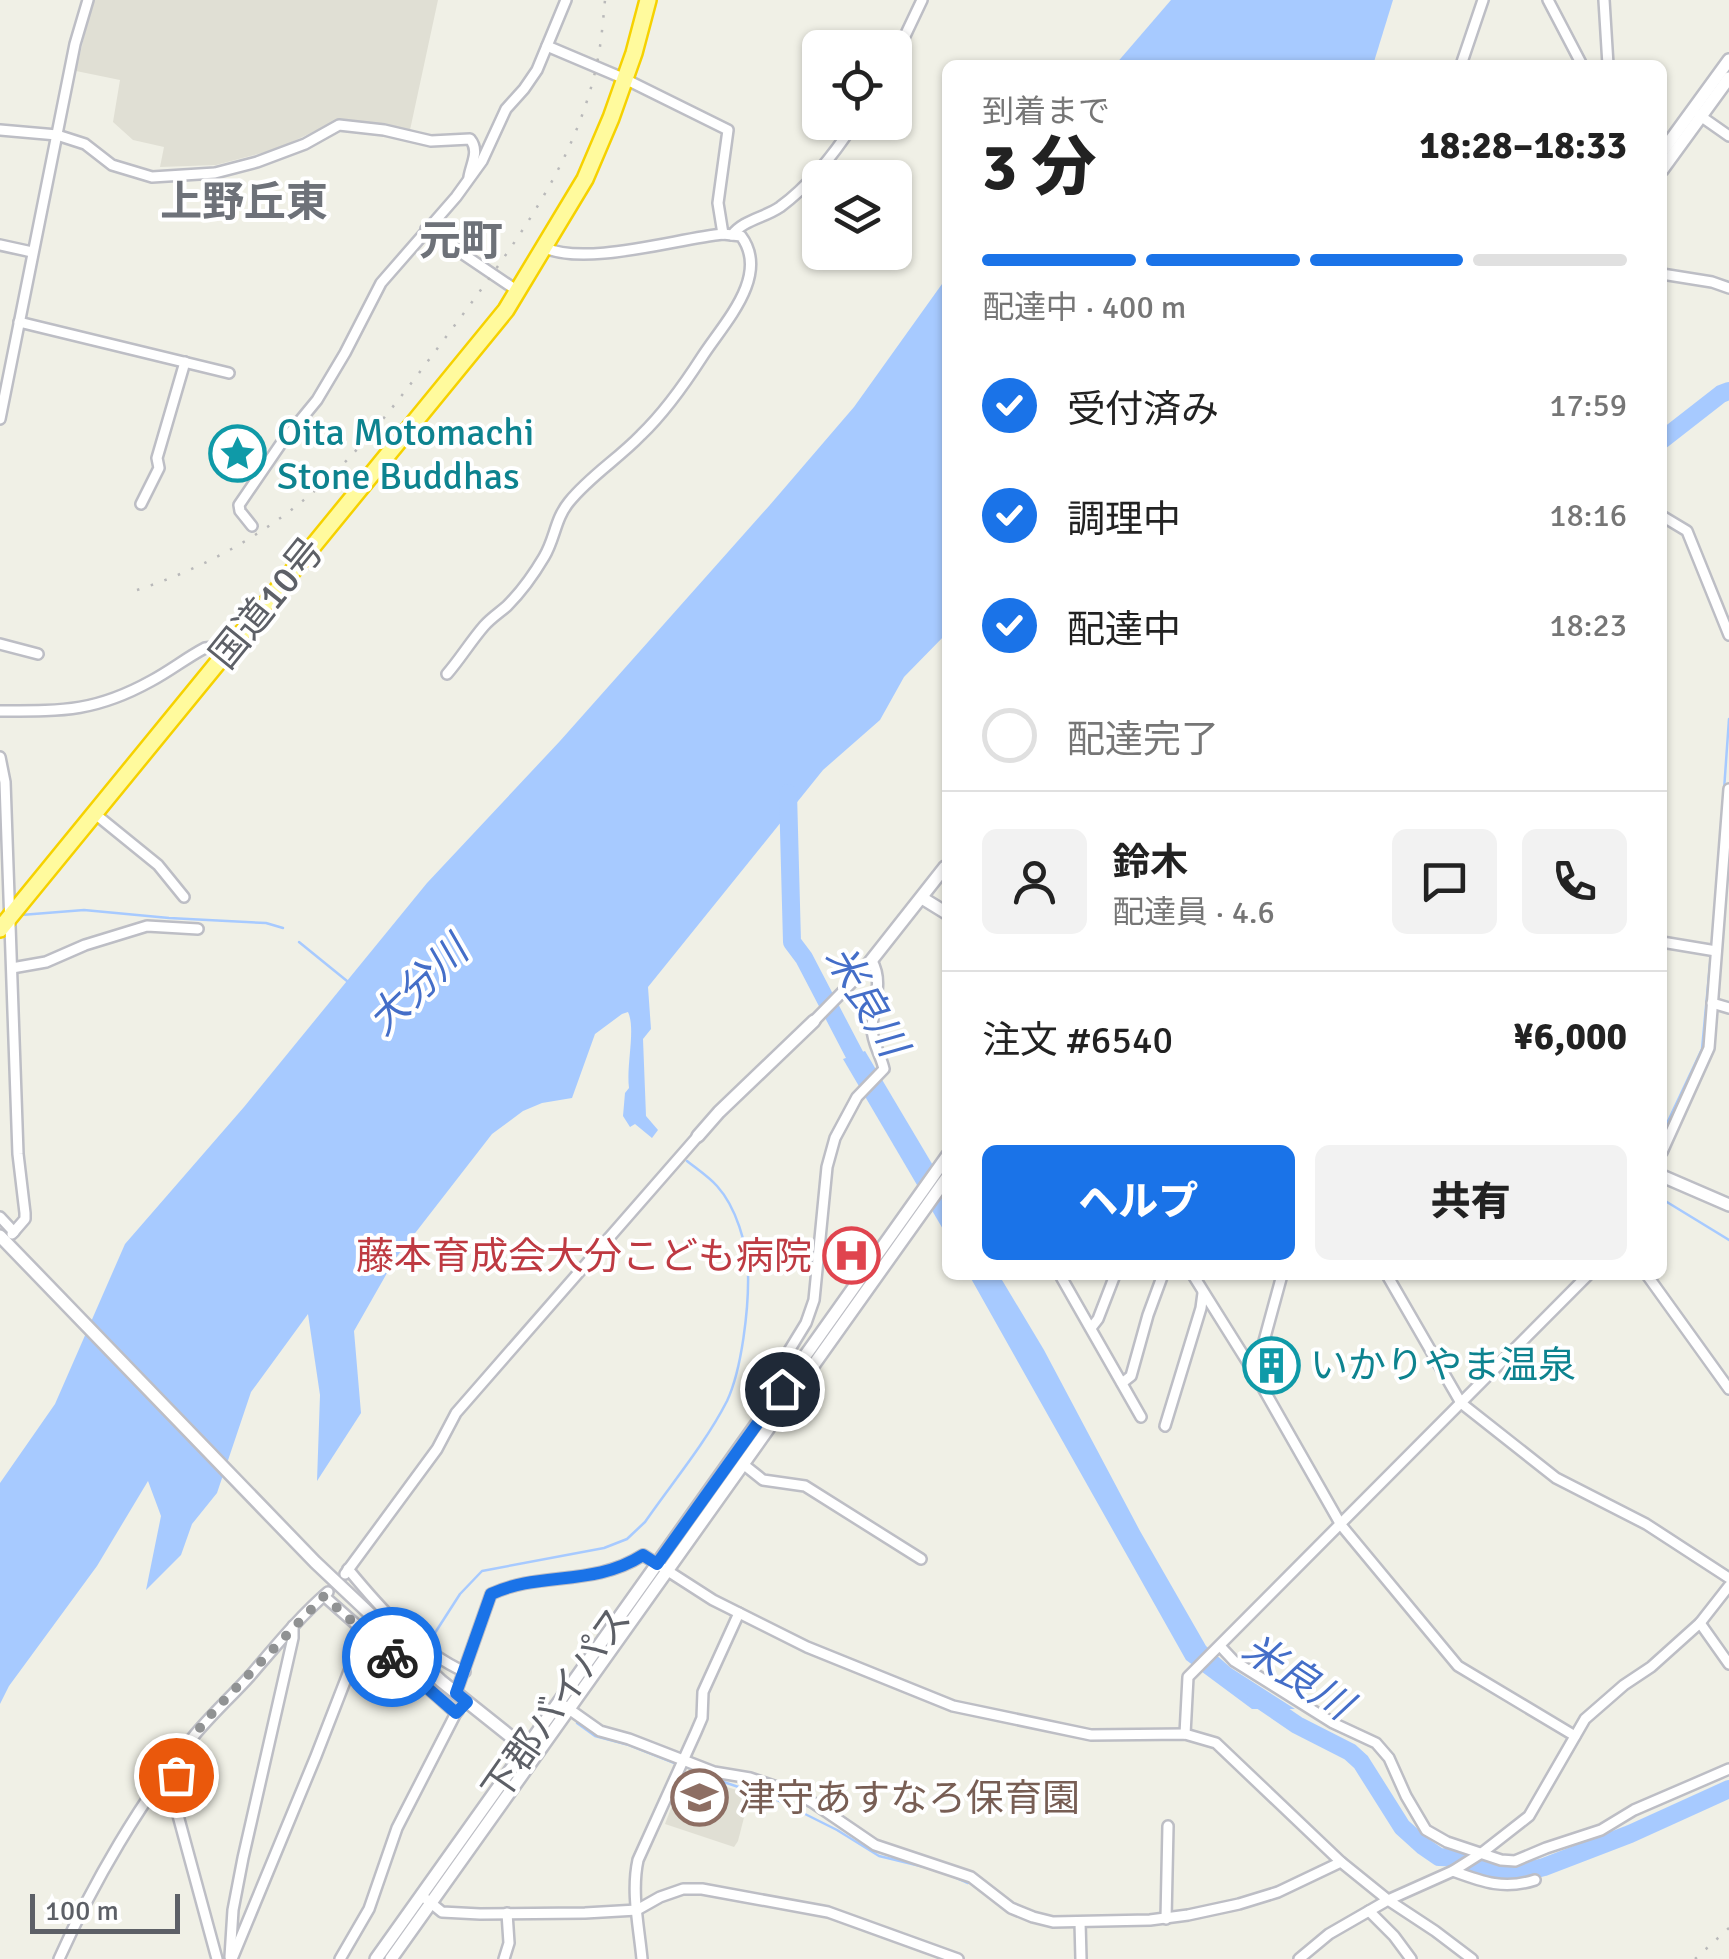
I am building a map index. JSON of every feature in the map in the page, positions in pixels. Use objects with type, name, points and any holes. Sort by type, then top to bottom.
[{"type":"highway","name":"国道10号","points":[[8,917],[519,292],[585,179],[611,118],[648,0]]},
{"type":"street","points":[[0,419],[75,44],[88,0]]},
{"type":"street","points":[[252,526],[239,505],[280,444],[317,400],[375,293],[482,161],[506,109],[532,79],[566,0]]},
{"type":"street","points":[[908,30],[922,0]]},
{"type":"street","points":[[1464,60],[1483,0]]},
{"type":"street","points":[[1548,0],[1579,60]]},
{"type":"street","points":[[1604,0],[1608,60]]},
{"type":"street","points":[[547,46],[728,130],[718,202],[727,234]]},
{"type":"street","points":[[1667,162],[1729,60]]},
{"type":"street","points":[[1667,146],[1729,78]]},
{"type":"street","points":[[1697,113],[1729,136]]},
{"type":"street","points":[[0,130],[57,134],[85,144],[112,165],[152,177],[215,173],[257,162],[306,144],[339,125],[384,130],[432,142],[472,141],[468,180]]},
{"type":"street","points":[[727,234],[779,208],[844,140]]},
{"type":"street","points":[[426,229],[519,292]]},
{"type":"street","points":[[447,674],[483,627],[524,586],[546,554],[558,516],[567,504],[641,436],[684,386],[729,320],[744,291],[751,264],[749,247],[741,236],[727,234],[602,252],[558,254],[545,248]]},
{"type":"street","points":[[0,245],[32,252]]},
{"type":"street","points":[[1667,275],[1729,288]]},
{"type":"street","points":[[19,322],[229,373]]},
{"type":"street","points":[[141,504],[159,468],[157,458],[186,362]]},
{"type":"street","points":[[1667,519],[1687,531],[1729,635]]},
{"type":"street","points":[[0,644],[38,654]]},
{"type":"street","points":[[0,711],[88,707],[149,683],[205,648],[226,654]]},
{"type":"street","points":[[0,757],[18,1154],[25,1213],[25,1219],[9,1234]]},
{"type":"street","points":[[1667,1141],[1709,1048],[1729,789]]},
{"type":"street","points":[[94,813],[158,865],[184,896]]},
{"type":"street","points":[[465,1672],[427,1649],[347,1571],[437,1448],[456,1413],[719,1112],[872,961],[942,870]]},
{"type":"street","points":[[922,898],[942,910]]},
{"type":"street","points":[[12,968],[46,962],[147,926],[198,929]]},
{"type":"street","points":[[1667,943],[1716,951]]},
{"type":"street","points":[[782,1389],[773,1377],[806,1323],[814,1300],[831,1152],[852,1105],[884,1069],[873,1035],[878,991],[877,970],[872,961]]},
{"type":"street","points":[[1712,1003],[1729,1008]]},
{"type":"street","points":[[662,1567],[743,1464],[942,1171]]},
{"type":"street","points":[[1667,1178],[1729,1205]]},
{"type":"street","points":[[376,1959],[426,1899],[662,1567],[782,1389],[920,1205]]},
{"type":"street","points":[[0,1217],[29,1268],[309,1555],[408,1652],[530,1752]]},
{"type":"street","points":[[1063,1280],[1141,1417]]},
{"type":"street","points":[[1091,1328],[1113,1280]]},
{"type":"street","points":[[1122,1384],[1131,1376],[1161,1280]]},
{"type":"street","points":[[1196,1280],[1341,1525],[1458,1666],[1575,1736]]},
{"type":"street","points":[[1255,1374],[1281,1280]]},
{"type":"street","points":[[1390,1280],[1461,1403],[1556,1478],[1646,1524],[1729,1578]]},
{"type":"street","points":[[1185,1734],[1188,1677],[1583,1280]]},
{"type":"street","points":[[1650,1280],[1729,1389]]},
{"type":"street","points":[[1166,1426],[1203,1293]]},
{"type":"street","points":[[743,1464],[764,1480],[805,1486],[921,1559]]},
{"type":"street","points":[[456,1693],[491,1594],[506,1587],[599,1574],[624,1567],[643,1555],[701,1593],[807,1647],[954,1706],[1091,1735],[1185,1734],[1216,1743],[1341,1862],[1472,1959]]},
{"type":"street","points":[[1299,1959],[1329,1934],[1368,1911],[1453,1871],[1529,1816],[1585,1719],[1700,1623],[1729,1586]]},
{"type":"street","points":[[58,1959],[106,1866],[189,1741],[326,1594],[456,1713]]},
{"type":"street","points":[[642,1959],[635,1875],[638,1860],[702,1718],[703,1692],[739,1613]]},
{"type":"street","points":[[1700,1623],[1729,1664]]},
{"type":"street","points":[[231,1959],[233,1910],[242,1858],[293,1626]]},
{"type":"street","points":[[231,1959],[358,1648],[368,1635]]},
{"type":"street","points":[[1220,1646],[1234,1661],[1333,1724],[1376,1743],[1389,1758],[1426,1830],[1492,1858],[1515,1861],[1601,1830],[1634,1810],[1729,1768]]},
{"type":"street","points":[[340,1959],[369,1909],[397,1828],[456,1713],[467,1702]]},
{"type":"street","points":[[564,1705],[600,1731],[682,1765],[750,1778],[795,1793],[875,1846],[971,1877],[1010,1908],[1053,1922],[1166,1919],[1239,1904],[1304,1881],[1341,1862]]},
{"type":"street","points":[[189,1741],[173,1789],[217,1959]]},
{"type":"street","points":[[1166,1919],[1168,1826]]},
{"type":"street","points":[[1453,1871],[1500,1885],[1515,1886],[1535,1880]]},
{"type":"street","points":[[426,1899],[442,1912],[584,1913],[637,1910],[683,1889],[702,1888],[828,1912],[958,1959]]},
{"type":"street","points":[[391,1959],[426,1899]]},
{"type":"street","points":[[1368,1911],[1411,1959]]},
{"type":"street","points":[[504,1959],[509,1943],[508,1914]]},
{"type":"street","points":[[1080,1922],[1081,1959]]},
{"type":"shaded area","points":[[93,0],[438,0],[410,130],[336,121],[277,149],[216,165],[160,167],[164,147],[133,140],[113,122],[120,80],[76,71]]},
{"type":"shaded area","points":[[684,1774],[750,1794],[734,1847],[665,1824]]},
{"type":"water","points":[[1171,0],[1393,0],[1375,60],[1119,60]]},
{"type":"water","name":"大分川","points":[[942,284],[942,638],[904,677],[880,720],[823,770],[648,987],[651,1029],[643,1039],[646,1116],[658,1130],[652,1138],[635,1124],[630,1127],[623,1116],[629,1088],[628,1012],[595,1034],[572,1098],[523,1111],[492,1134],[395,1259],[354,1331],[361,1413],[317,1481],[320,1395],[308,1314],[251,1392],[217,1493],[192,1524],[181,1555],[146,1590],[161,1516],[148,1481],[97,1566],[0,1704],[0,1483],[55,1404],[125,1244],[244,1107],[427,883],[560,741],[854,407]]},
{"type":"water","points":[[865,1051],[942,1181],[942,1227],[843,1059]]},
{"type":"water","points":[[972,1280],[1002,1280],[1206,1646],[1231,1668],[1295,1709],[1252,1709],[1186,1660]]},
{"type":"waterway","points":[[1667,436],[1729,391]]},
{"type":"waterway","points":[[1720,847],[1729,719]]},
{"type":"waterway","name":"米良川","points":[[788,793],[792,942],[864,1073]]},
{"type":"waterway","points":[[21,915],[84,910],[266,923],[283,928]]},
{"type":"waterway","points":[[299,942],[347,981]]},
{"type":"waterway","points":[[1667,1123],[1702,1049],[1711,954]]},
{"type":"waterway","points":[[433,1636],[460,1594],[482,1571],[604,1548],[627,1539],[645,1522],[688,1463],[727,1401],[737,1372],[746,1320],[745,1250],[735,1215],[724,1195],[687,1161]]},
{"type":"waterway","points":[[1667,1202],[1729,1240]]},
{"type":"waterway","name":"米良川","points":[[1256,1697],[1297,1725],[1350,1752],[1361,1762],[1402,1827],[1423,1846],[1439,1857],[1465,1858],[1484,1869],[1513,1875],[1630,1834],[1729,1789]]},
{"type":"waterway","points":[[577,1723],[595,1736],[677,1764]]},
{"type":"waterway","points":[[685,1766],[777,1800],[879,1856],[941,1871],[968,1883]]},
{"type":"waterway","points":[[1434,1937],[1448,1946]]},
{"type":"railway","points":[[137,590],[229,551],[285,515],[336,471],[398,401],[501,262],[558,170],[596,68],[605,0]]},
{"type":"railway","points":[[1695,1959],[1729,1928]]},
{"type":"way so far","points":[[176,1775],[189,1741],[324,1596],[392,1657]]},
{"type":"place","name":"Oita Motomachi Stone Buddhas","points":[[238,454]]},
{"type":"place","name":"藤本育成会大分こども病院","points":[[851,1256]]},
{"type":"place","name":"いかりやま温泉","points":[[1271,1365]]},
{"type":"place","name":"津守あすなろ保育園","points":[[699,1798]]},
{"type":"district","name":"上野丘東","points":[[244,202]]},
{"type":"district","name":"元町","points":[[461,241]]},
{"type":"route","points":[[392,1657],[456,1713],[467,1702],[456,1693],[491,1594],[506,1587],[599,1574],[624,1567],[643,1555],[657,1564],[782,1389]]}]
